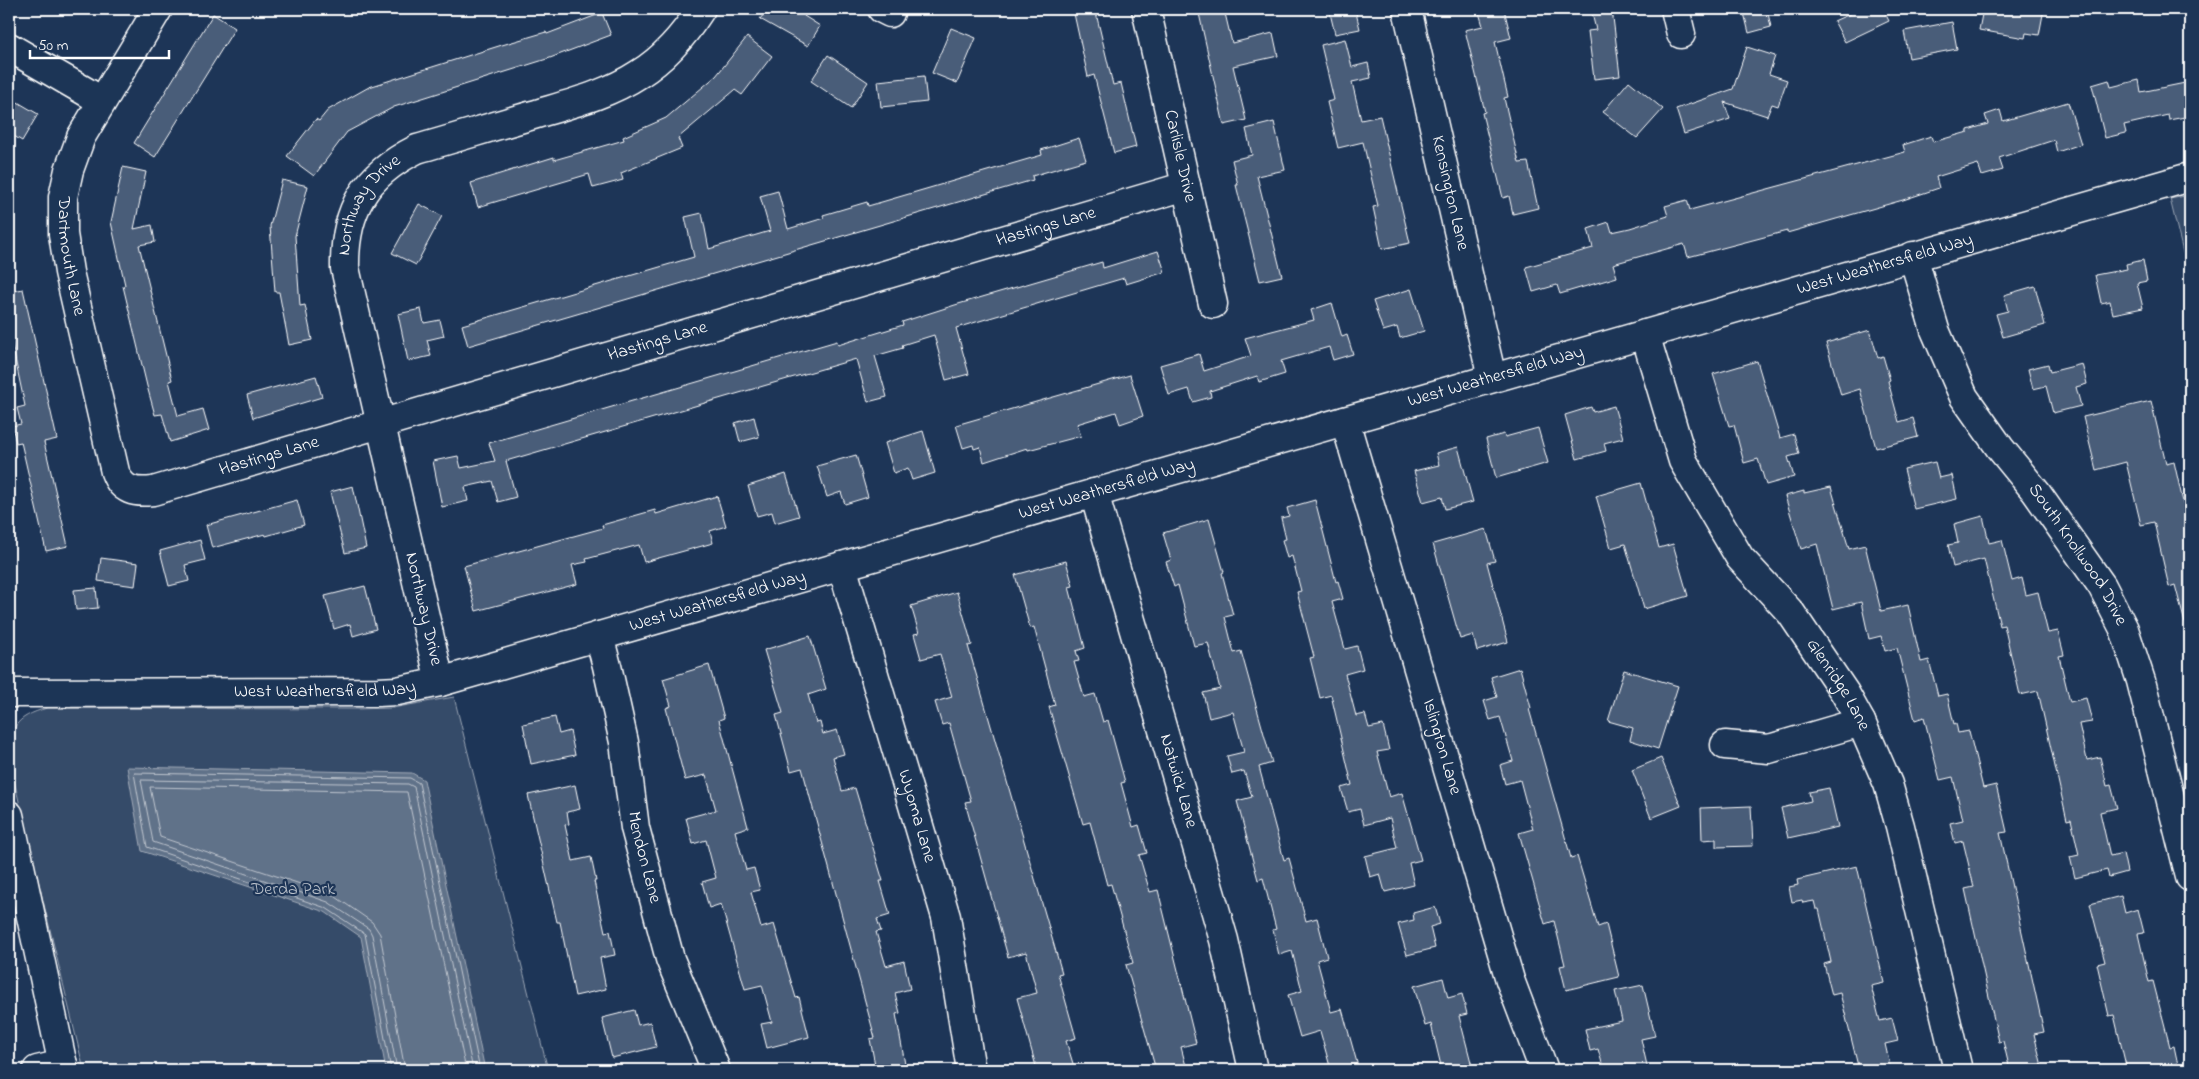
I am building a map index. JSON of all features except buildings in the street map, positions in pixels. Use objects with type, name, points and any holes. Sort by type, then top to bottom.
[{"type":"street","name":"Dartmouth Lane","points":[[128,490],[118,480],[115,472],[73,293],[63,234],[63,197],[69,170],[81,138],[158,9]]},
{"type":"street","name":"Northway Drive","points":[[440,682],[346,268],[348,224],[361,194],[368,185],[400,157],[417,149],[568,105],[628,81],[666,53],[681,38],[701,9]]},
{"type":"street","name":"Carlisle Drive","points":[[1146,9],[1214,304]]},
{"type":"street","name":"Kensington Lane","points":[[1407,9],[1492,378]]},
{"type":"street","points":[[9,47],[102,101]]},
{"type":"street","name":"West Weathersfield Way","points":[[9,693],[378,692],[397,691],[440,682],[1913,256],[2190,178]]},
{"type":"street","name":"Hastings Lane","points":[[128,490],[142,492],[154,490],[1186,186]]},
{"type":"street","name":"South Knollwood Drive","points":[[1913,256],[1936,330],[1964,397],[2000,448],[2036,492],[2102,586],[2124,629],[2144,690],[2190,877]]},
{"type":"street","name":"Glenridge Lane","points":[[1645,334],[1683,461],[1740,558],[1790,613],[1846,693],[1888,784],[1900,826],[1958,1070]]},
{"type":"street","name":"Islington Lane","points":[[1345,421],[1510,980],[1544,1070]]},
{"type":"street","name":"Natwick Lane","points":[[1094,493],[1224,940],[1253,1070]]},
{"type":"street","name":"Wyoma Lane","points":[[842,566],[946,917],[971,1070]]},
{"type":"street","name":"Mendon Lane","points":[[599,636],[624,742],[635,828],[670,959],[716,1070]]},
{"type":"street","points":[[1725,745],[1769,749],[1861,722]]},
{"type":"street","points":[[9,815],[64,1067],[36,1070]]},
{"type":"green space","points":[[2190,195],[2190,281],[2170,199]]},
{"type":"green space","name":"Derda Park","points":[[454,697],[548,1070],[84,1070],[9,760],[10,740],[16,725],[28,715],[47,708],[392,708]]},
{"type":"water","points":[[127,767],[412,773],[424,780],[485,1070],[386,1070],[361,937],[325,912],[142,851]]}]
